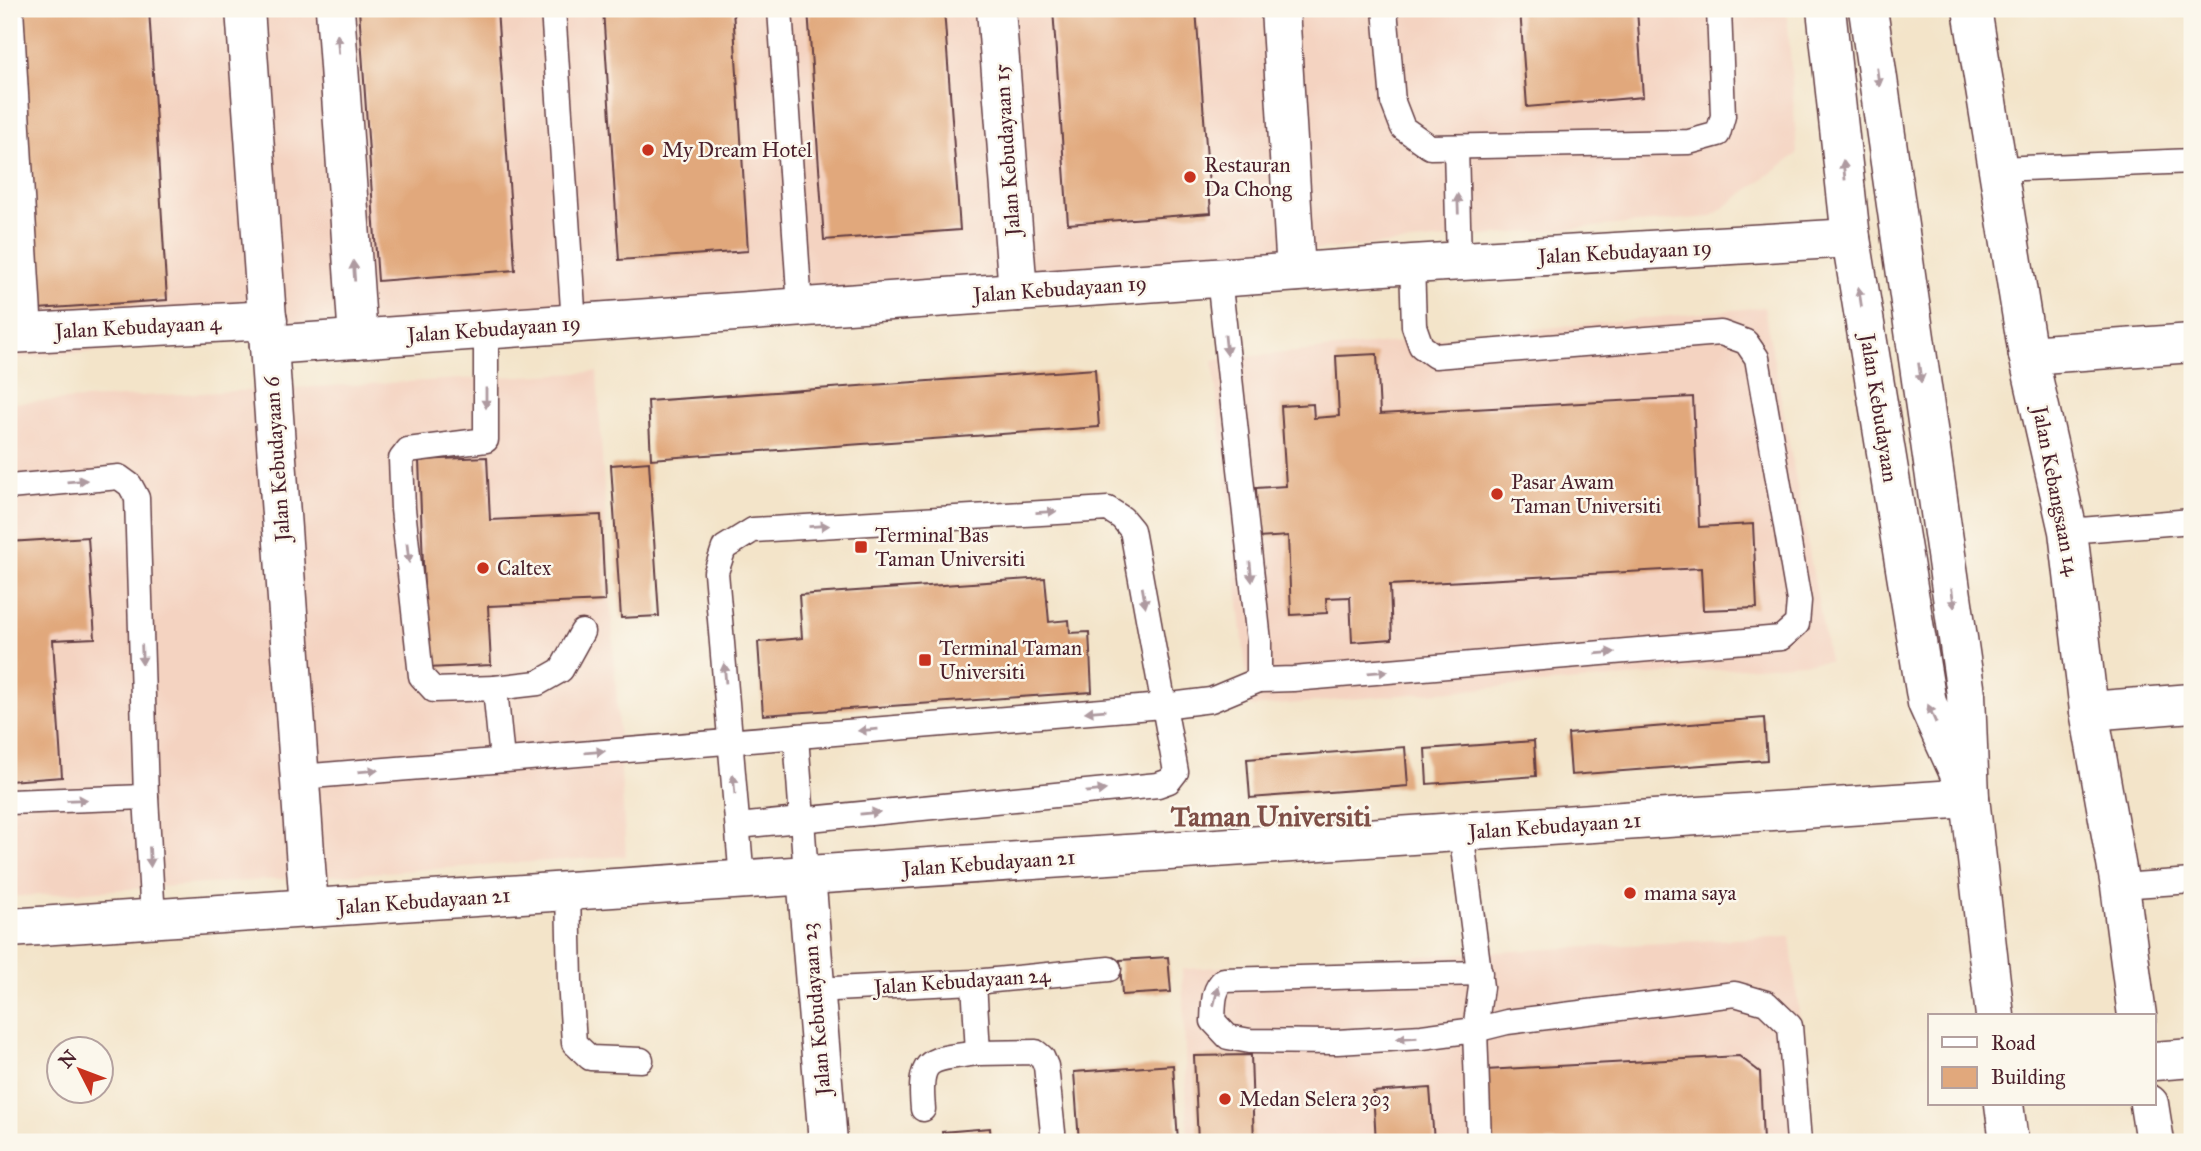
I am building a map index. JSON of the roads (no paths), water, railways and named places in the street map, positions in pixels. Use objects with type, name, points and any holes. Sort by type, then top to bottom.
[{"type":"street","name":"Jalan Kebudayaan 6","points":[[245,9],[309,908]]},
{"type":"street","points":[[335,9],[358,339]]},
{"type":"street","name":"Jalan Kebudayaan 15","points":[[996,9],[1017,292]]},
{"type":"street","points":[[1280,9],[1296,272]]},
{"type":"street","name":"Jalan Kebudayaan","points":[[1826,9],[1851,238],[1927,702],[1970,798]]},
{"type":"street","name":"Jalan Kebudayaan","points":[[1869,9],[1966,694],[1970,798],[1995,1014]]},
{"type":"street","name":"Jalan Kebangsaan 14","points":[[1972,9],[2028,355],[2068,531],[2089,711],[2120,886],[2137,1014]]},
{"type":"street","name":"Jalan Kebudayaan 19","points":[[268,333],[358,339],[1412,264],[1851,238]]},
{"type":"street","name":"Jalan Kebudayaan 4","points":[[19,333],[268,333]]},
{"type":"street","points":[[2028,355],[2192,343]]},
{"type":"street","points":[[2089,711],[2192,703]]},
{"type":"street","name":"Jalan Kebudayaan 21","points":[[9,928],[1970,798]]},
{"type":"street","name":"Jalan Kebudayaan 23","points":[[806,875],[828,1142]]},
{"type":"street","points":[[2156,1061],[2192,1058]]},
{"type":"street","points":[[2004,1106],[2009,1142]]},
{"type":"street","points":[[2150,1106],[2155,1142]]},
{"type":"lane","points":[[10,9],[19,333]]},
{"type":"lane","points":[[552,9],[574,324]]},
{"type":"lane","points":[[780,9],[800,307]]},
{"type":"lane","points":[[1385,9],[1393,102],[1403,128],[1430,147],[1689,142],[1718,134],[1723,116],[1719,9]]},
{"type":"lane","points":[[1456,147],[1460,261]]},
{"type":"lane","points":[[1997,169],[2192,161]]},
{"type":"lane","points":[[300,777],[1163,706],[1211,700],[1259,680],[1781,638],[1797,624],[1799,600],[1762,385],[1757,358],[1746,342],[1721,333],[1435,356],[1421,346],[1414,326],[1412,264]]},
{"type":"lane","points":[[1219,278],[1259,641],[1259,680]]},
{"type":"lane","points":[[486,330],[486,440],[408,450],[401,459],[403,509],[422,676],[434,690],[495,688],[538,683],[561,670],[582,632]]},
{"type":"lane","points":[[9,486],[119,477],[130,485],[137,498],[146,797],[153,918]]},
{"type":"lane","points":[[738,826],[1158,785],[1169,781],[1176,772],[1132,530],[1108,509],[753,530],[724,548],[716,572],[742,880]]},
{"type":"lane","points":[[2068,531],[2192,522]]},
{"type":"lane","points":[[495,688],[502,760]]},
{"type":"lane","points":[[796,736],[806,875]]},
{"type":"lane","points":[[9,802],[146,797]]},
{"type":"lane","points":[[1461,832],[1481,987],[1475,1030],[1479,1142]]},
{"type":"lane","points":[[2120,886],[2192,881]]},
{"type":"lane","points":[[568,891],[574,1044],[590,1058],[641,1060]]},
{"type":"lane","name":"Jalan Kebudayaan 24","points":[[814,990],[974,982],[1110,970]]},
{"type":"lane","points":[[1480,973],[1224,980],[1217,986],[1213,1021],[1228,1037],[1250,1041],[1337,1042],[1422,1037],[1475,1030],[1507,1022],[1735,994],[1766,1003],[1790,1026],[1799,1142]]},
{"type":"lane","points":[[974,982],[978,1053]]},
{"type":"lane","points":[[923,1109],[920,1082],[925,1067],[934,1060],[978,1053],[1036,1052],[1046,1066],[1054,1142]]},
{"type":"place","name":"My Dream Hotel","points":[[648,150]]},
{"type":"place","name":"Restauran Da Chong","points":[[1190,177]]},
{"type":"place","name":"Pasar Awam Taman Universiti","points":[[1497,494]]},
{"type":"place","name":"Terminal Bas Taman Universiti","points":[[861,547]]},
{"type":"place","name":"Caltex","points":[[483,568]]},
{"type":"place","name":"Terminal Taman Universiti","points":[[925,660]]},
{"type":"place","name":"mama saya","points":[[1630,893]]},
{"type":"place","name":"Medan Selera 303","points":[[1225,1099]]},
{"type":"district","name":"Taman Universiti","points":[[1271,816]]}]
